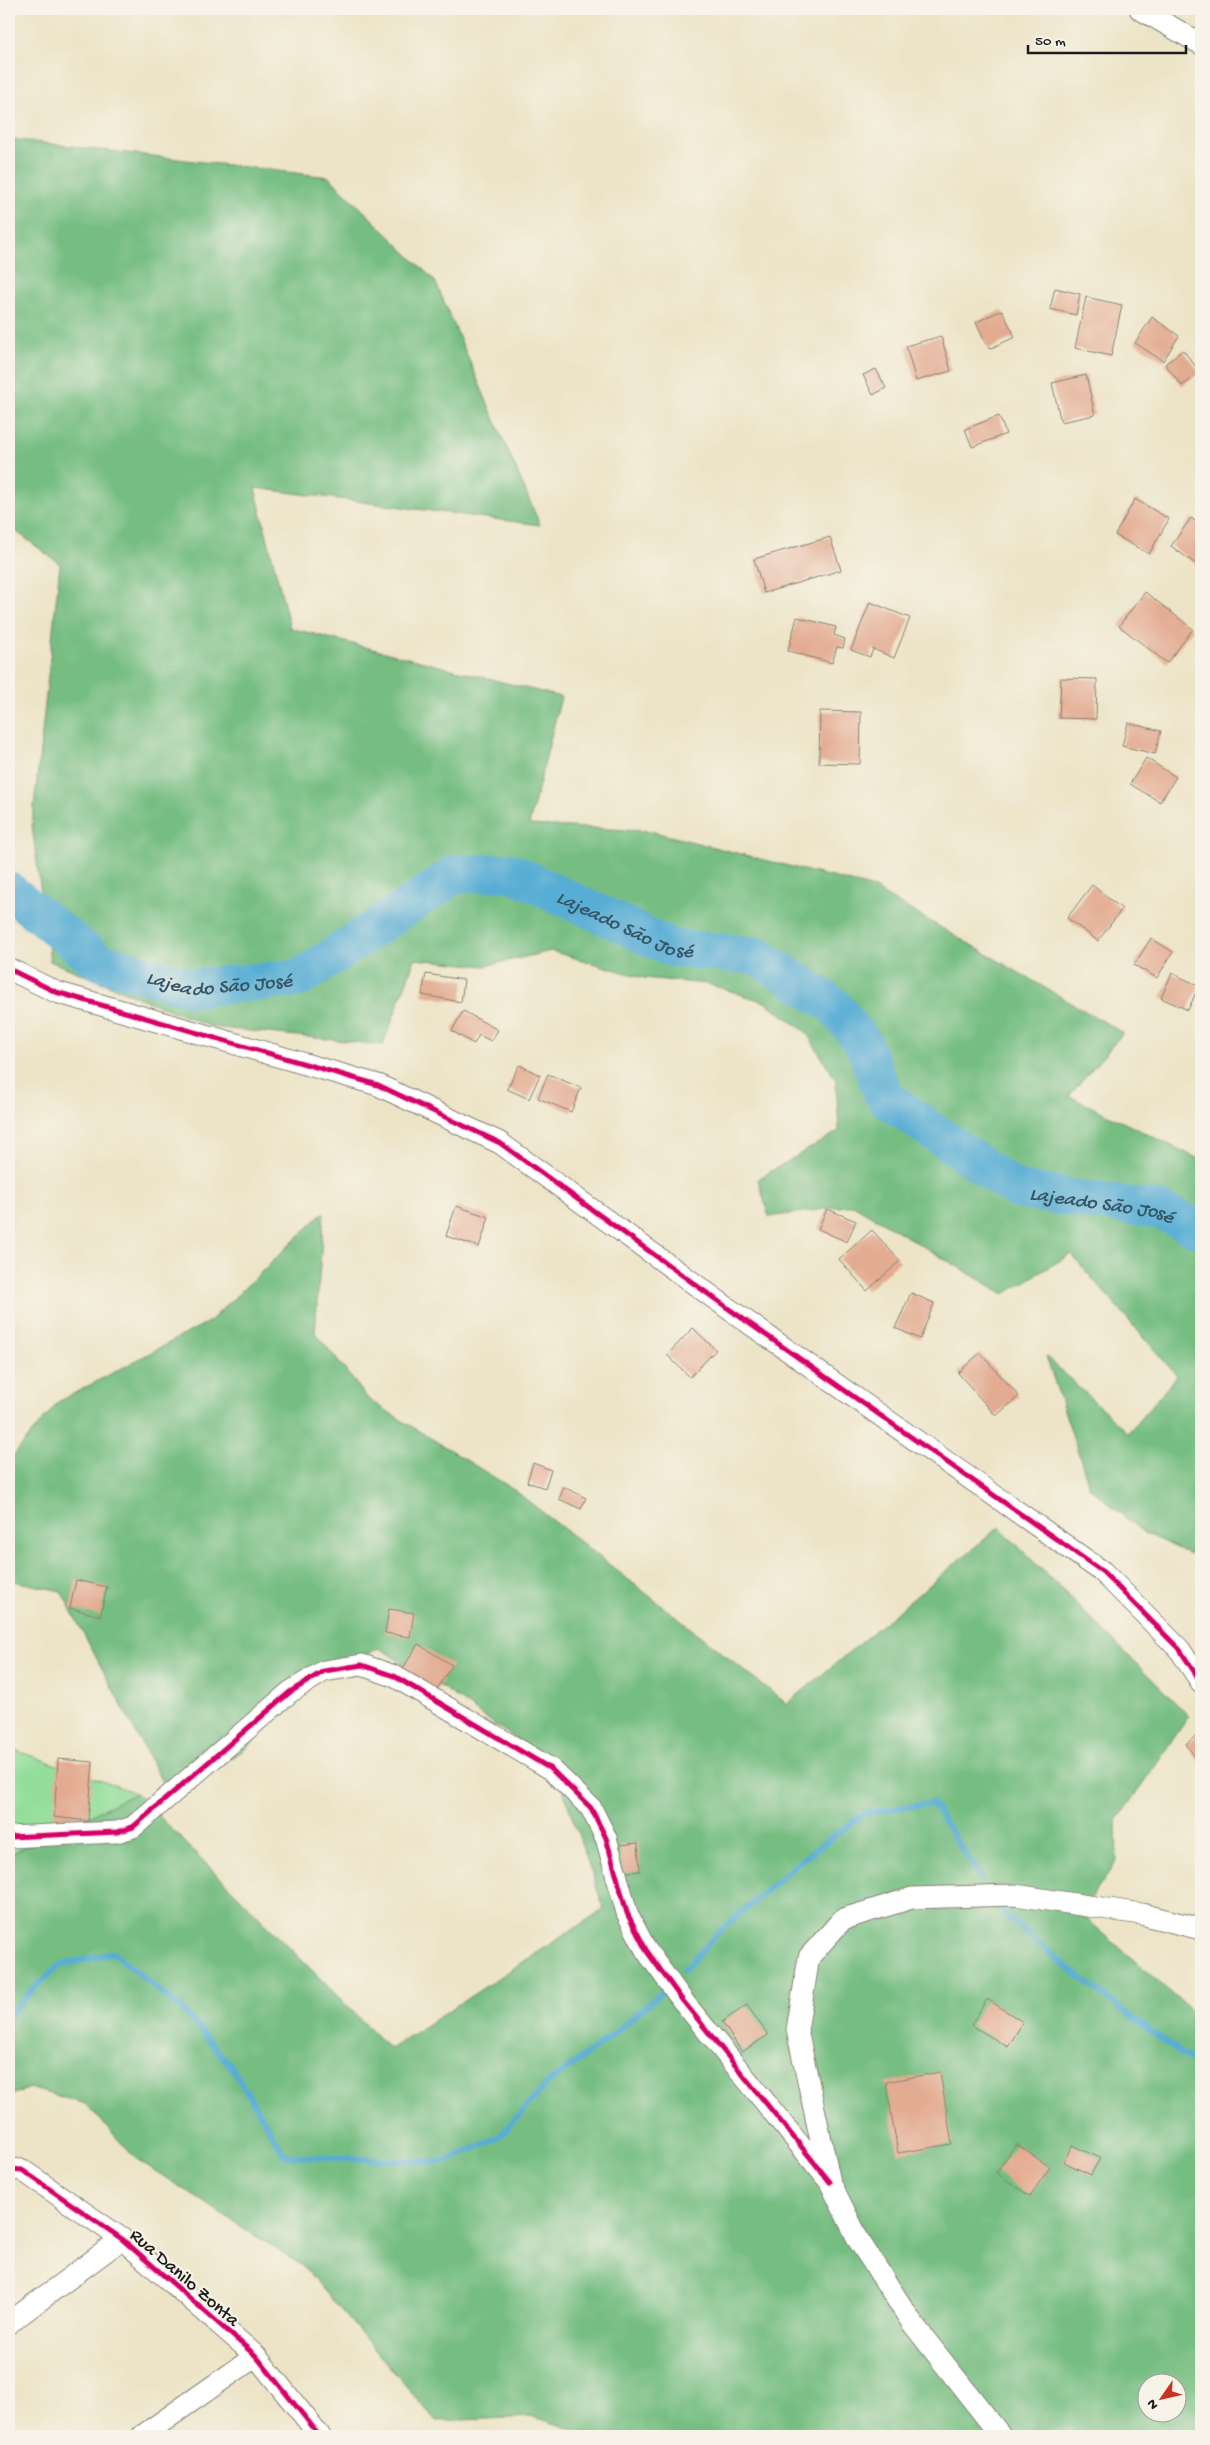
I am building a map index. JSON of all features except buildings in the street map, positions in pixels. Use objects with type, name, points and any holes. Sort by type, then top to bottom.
[{"type":"street","points":[[1140,9],[1201,44]]},
{"type":"street","points":[[9,969],[56,992],[378,1085],[500,1143],[729,1309],[1103,1572],[1180,1650],[1201,1682]]},
{"type":"street","points":[[9,1837],[117,1832],[133,1827],[290,1692],[324,1671],[362,1665],[394,1676],[551,1769],[591,1808],[606,1838],[627,1913],[646,1950],[683,2001],[830,2182],[859,2241],[913,2324],[1002,2436]]},
{"type":"street","points":[[830,2182],[798,2030],[809,1957],[844,1919],[912,1898],[1015,1894],[1141,1914],[1201,1929]]},
{"type":"street","name":"Rua Danilo Zonta","points":[[9,2169],[22,2170],[122,2239],[256,2356],[320,2436]]},
{"type":"street","points":[[9,2324],[122,2239]]},
{"type":"street","points":[[142,2436],[256,2356]]},
{"type":"green space","points":[[9,139],[329,177],[435,281],[540,525],[255,488],[290,628],[561,697],[529,825],[650,831],[871,887],[1123,1033],[1069,1096],[1201,1160],[1201,1559],[1144,1533],[1090,1488],[1046,1356],[1128,1433],[1177,1376],[1071,1254],[1004,1294],[853,1205],[769,1217],[758,1179],[839,1131],[836,1080],[806,1032],[765,1002],[708,984],[644,978],[551,951],[485,966],[415,959],[383,1045],[211,1027],[50,961],[32,826],[60,564],[9,526]]},
{"type":"green space","points":[[324,1212],[315,1332],[369,1400],[513,1489],[787,1704],[999,1527],[1189,1716],[1116,1822],[1117,1861],[1080,1913],[1201,2019],[1201,2436],[595,2436],[534,2417],[436,2421],[304,2267],[135,2158],[86,2104],[29,2088],[9,2096],[9,1855],[136,1793],[390,2049],[604,1909],[555,1767],[446,1690],[379,1648],[312,1681],[248,1747],[171,1799],[61,1591],[9,1580],[9,1461],[58,1402],[210,1321]]},
{"type":"green space","points":[[9,1748],[136,1793],[9,1855]]},
{"type":"waterway","name":"Lajeado São José","points":[[9,891],[98,961],[192,988],[300,978],[456,874],[511,872],[672,948],[757,956],[833,1005],[863,1043],[884,1097],[1017,1190],[1159,1210],[1201,1230]]},
{"type":"waterway","points":[[684,1970],[719,1932],[800,1861],[865,1813],[932,1803],[982,1880]]},
{"type":"waterway","points":[[1002,1912],[1048,1952],[1119,2008],[1193,2061],[1201,2064]]},
{"type":"waterway","points":[[9,2016],[31,1991],[60,1965],[114,1953],[185,2012],[233,2069],[285,2156],[444,2162],[499,2137],[548,2083],[611,2036],[668,1987]]},
{"type":"cycle path","points":[[9,969],[56,992],[378,1085],[500,1143],[729,1309],[1103,1572],[1180,1650],[1201,1682]]},
{"type":"cycle path","points":[[9,1837],[117,1832],[133,1827],[290,1692],[324,1671],[362,1665],[394,1676],[551,1769],[591,1808],[606,1838],[627,1913],[646,1950],[683,2001],[830,2182]]},
{"type":"cycle path","points":[[9,2169],[22,2170],[122,2239],[256,2356],[320,2436]]}]
